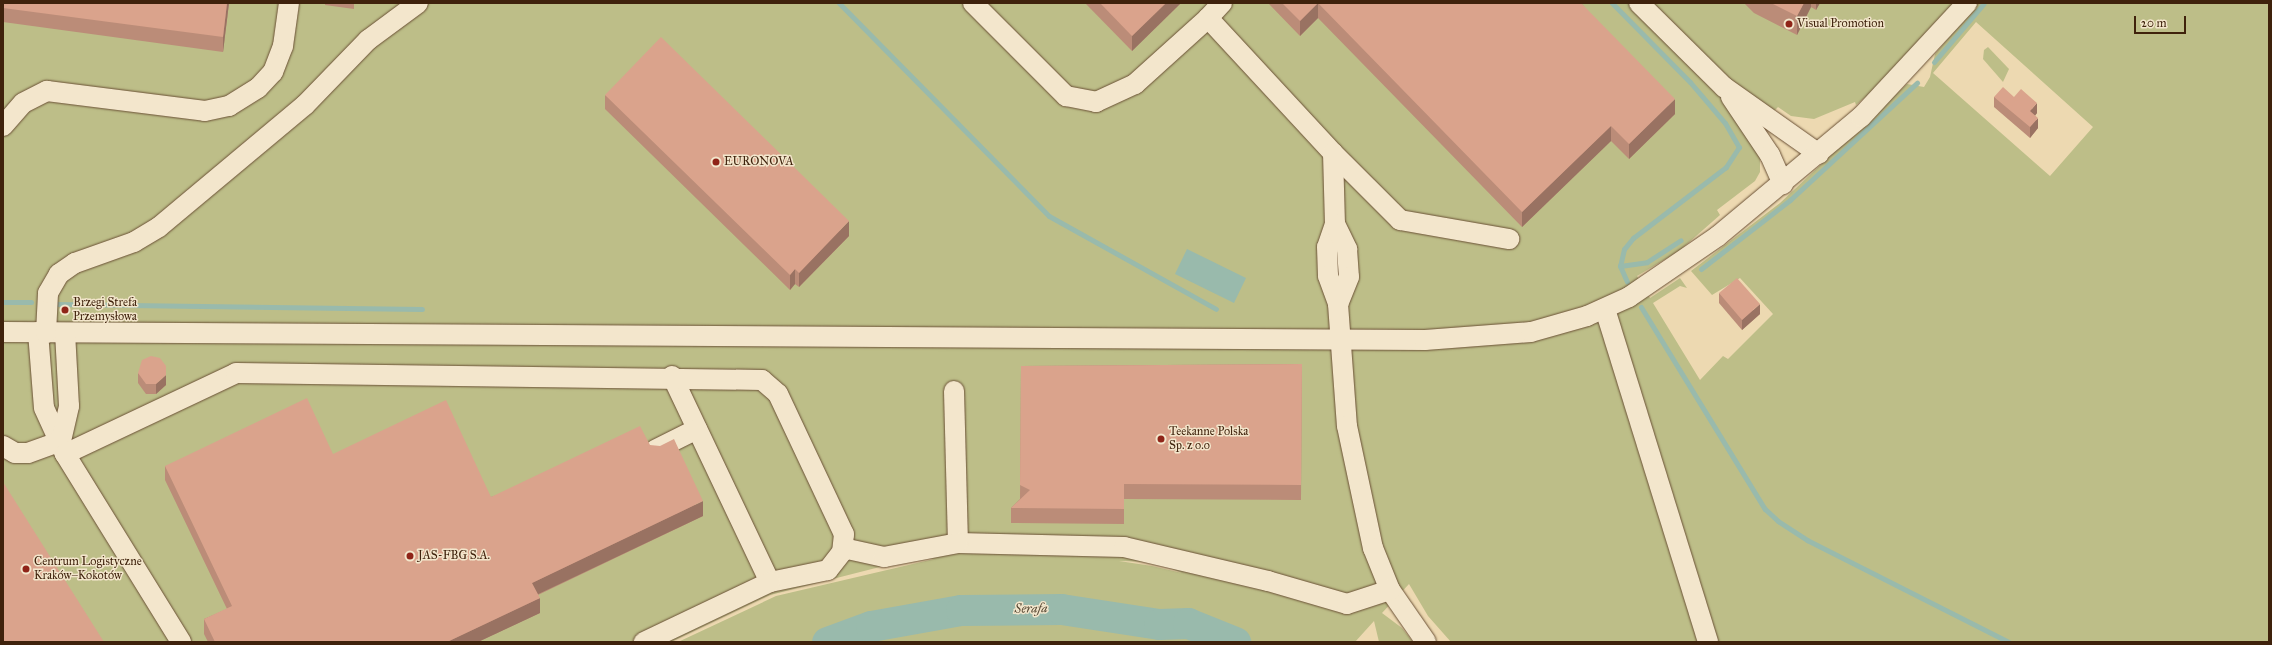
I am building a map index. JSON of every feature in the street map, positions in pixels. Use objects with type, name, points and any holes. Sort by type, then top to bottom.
[{"type":"street","points":[[3,126],[23,102],[48,91],[205,111],[229,106],[258,88],[273,72],[283,46],[289,3]]},
{"type":"street","points":[[181,642],[63,448],[44,408],[50,333],[48,293],[58,274],[75,263],[134,242],[159,227],[305,105],[368,40],[418,3]]},
{"type":"street","points":[[973,3],[1066,96],[1096,102],[1135,84],[1208,18],[1222,3]]},
{"type":"street","points":[[1639,3],[1724,87],[1819,154]]},
{"type":"street","points":[[3,332],[1339,340],[1505,336],[1550,328],[1605,309],[1679,266],[1819,154],[1908,70],[1967,3]]},
{"type":"street","points":[[1208,18],[1333,153],[1400,220],[1509,239]]},
{"type":"street","points":[[1724,87],[1770,155],[1783,184]]},
{"type":"street","points":[[1333,153],[1335,224],[1347,250],[1349,277],[1338,304],[1339,340],[1347,426],[1373,548],[1390,590],[1426,642]]},
{"type":"street","points":[[1605,309],[1708,642]]},
{"type":"street","points":[[50,333],[70,406],[63,448]]},
{"type":"street","points":[[3,446],[15,453],[28,453],[63,448],[236,373],[754,377],[770,385],[778,394],[844,534],[843,548],[828,570],[770,582],[644,642]]},
{"type":"street","points":[[672,376],[770,582]]},
{"type":"street","points":[[954,391],[958,543]]},
{"type":"street","points":[[655,450],[697,429]]},
{"type":"street","points":[[843,548],[884,557],[958,543],[1124,548],[1346,604],[1390,590]]},
{"type":"green space","points":[[3,3],[1954,3],[1883,82],[1856,105],[1855,102],[1814,119],[1791,116],[1778,107],[1750,136],[1760,156],[1760,172],[1755,181],[1717,210],[1720,215],[1679,251],[1637,276],[1650,298],[1680,278],[1687,288],[1680,286],[1653,303],[1700,380],[1723,356],[1728,359],[1773,314],[1740,278],[1712,295],[1691,271],[1780,203],[1907,84],[1924,87],[1930,77],[1935,54],[1978,3],[2269,3],[2269,642],[1451,642],[1428,616],[1409,584],[1382,613],[1402,628],[1413,642],[1379,642],[1374,621],[1355,642],[678,642],[776,596],[934,559],[915,558],[770,595],[671,642],[3,642]],"holes":[[[1976,22],[2093,127],[2050,176],[1933,73]],[[1119,561],[1154,562],[1182,573],[1152,566]]]},
{"type":"green space","points":[[1988,47],[2009,69],[2003,82],[1983,59],[1984,50]]},
{"type":"shaded area","points":[[1187,249],[1246,278],[1234,303],[1175,274]]},
{"type":"building","points":[[3,3],[227,3],[223,37],[3,8]]},
{"type":"building","points":[[1100,3],[1166,3],[1132,36]]},
{"type":"building","points":[[1282,3],[1318,3],[1300,21]]},
{"type":"building","points":[[1318,3],[1581,3],[1675,99],[1629,144],[1611,126],[1522,212]]},
{"type":"building","points":[[1771,3],[1804,3],[1797,16]]},
{"type":"building","name":"EURONOVA","points":[[661,37],[849,221],[799,273],[795,269],[790,275],[605,95]]},
{"type":"building","points":[[2003,87],[2014,97],[2021,89],[2037,103],[2030,111],[2038,118],[2030,127],[1994,97]]},
{"type":"building","points":[[1737,278],[1760,304],[1742,320],[1719,293]]},
{"type":"building","points":[[151,356],[160,358],[166,366],[166,375],[156,384],[146,384],[138,373],[142,360]]},
{"type":"building","name":"Teekanne Polska Sp. z o.o","points":[[1302,364],[1301,485],[1124,484],[1124,509],[1011,508],[1030,490],[1020,485],[1021,366]]},
{"type":"building","name":"JAS-FBG S.A.","points":[[307,398],[333,454],[446,400],[491,497],[640,426],[650,445],[660,446],[674,439],[703,501],[532,583],[540,598],[447,642],[215,642],[204,619],[232,606],[165,466]]},
{"type":"building","name":"Centrum Logistyczne Kraków–Kokotów","points":[[3,482],[104,642],[3,642]]},
{"type":"waterway","points":[[839,3],[1049,216],[1216,309]]},
{"type":"waterway","points":[[1612,3],[1690,82],[1725,123],[1739,147],[1726,167],[1633,238],[1624,249],[1620,266],[1627,282]]},
{"type":"waterway","points":[[1934,62],[1984,3]]},
{"type":"waterway","points":[[1701,269],[1790,200],[1917,83]]},
{"type":"waterway","points":[[1620,266],[1647,262],[1681,240]]},
{"type":"waterway","points":[[3,302],[31,302]]},
{"type":"waterway","points":[[56,304],[422,309]]},
{"type":"waterway","points":[[1641,307],[1765,509],[1778,521],[1807,540],[2009,642]]},
{"type":"waterway","name":"Serafa","points":[[827,642],[871,626],[961,610],[1061,609],[1159,624],[1188,623],[1235,642]]},
{"type":"place","name":"Visual Promotion","points":[[1789,24]]},
{"type":"place","name":"EURONOVA","points":[[716,162]]},
{"type":"place","name":"Brzegi Strefa Przemysłowa","points":[[65,310]]},
{"type":"place","name":"Teekanne Polska Sp. z o.o","points":[[1161,439]]},
{"type":"place","name":"JAS-FBG S.A.","points":[[410,556]]},
{"type":"place","name":"Centrum Logistyczne Kraków–Kokotów","points":[[26,569]]}]
